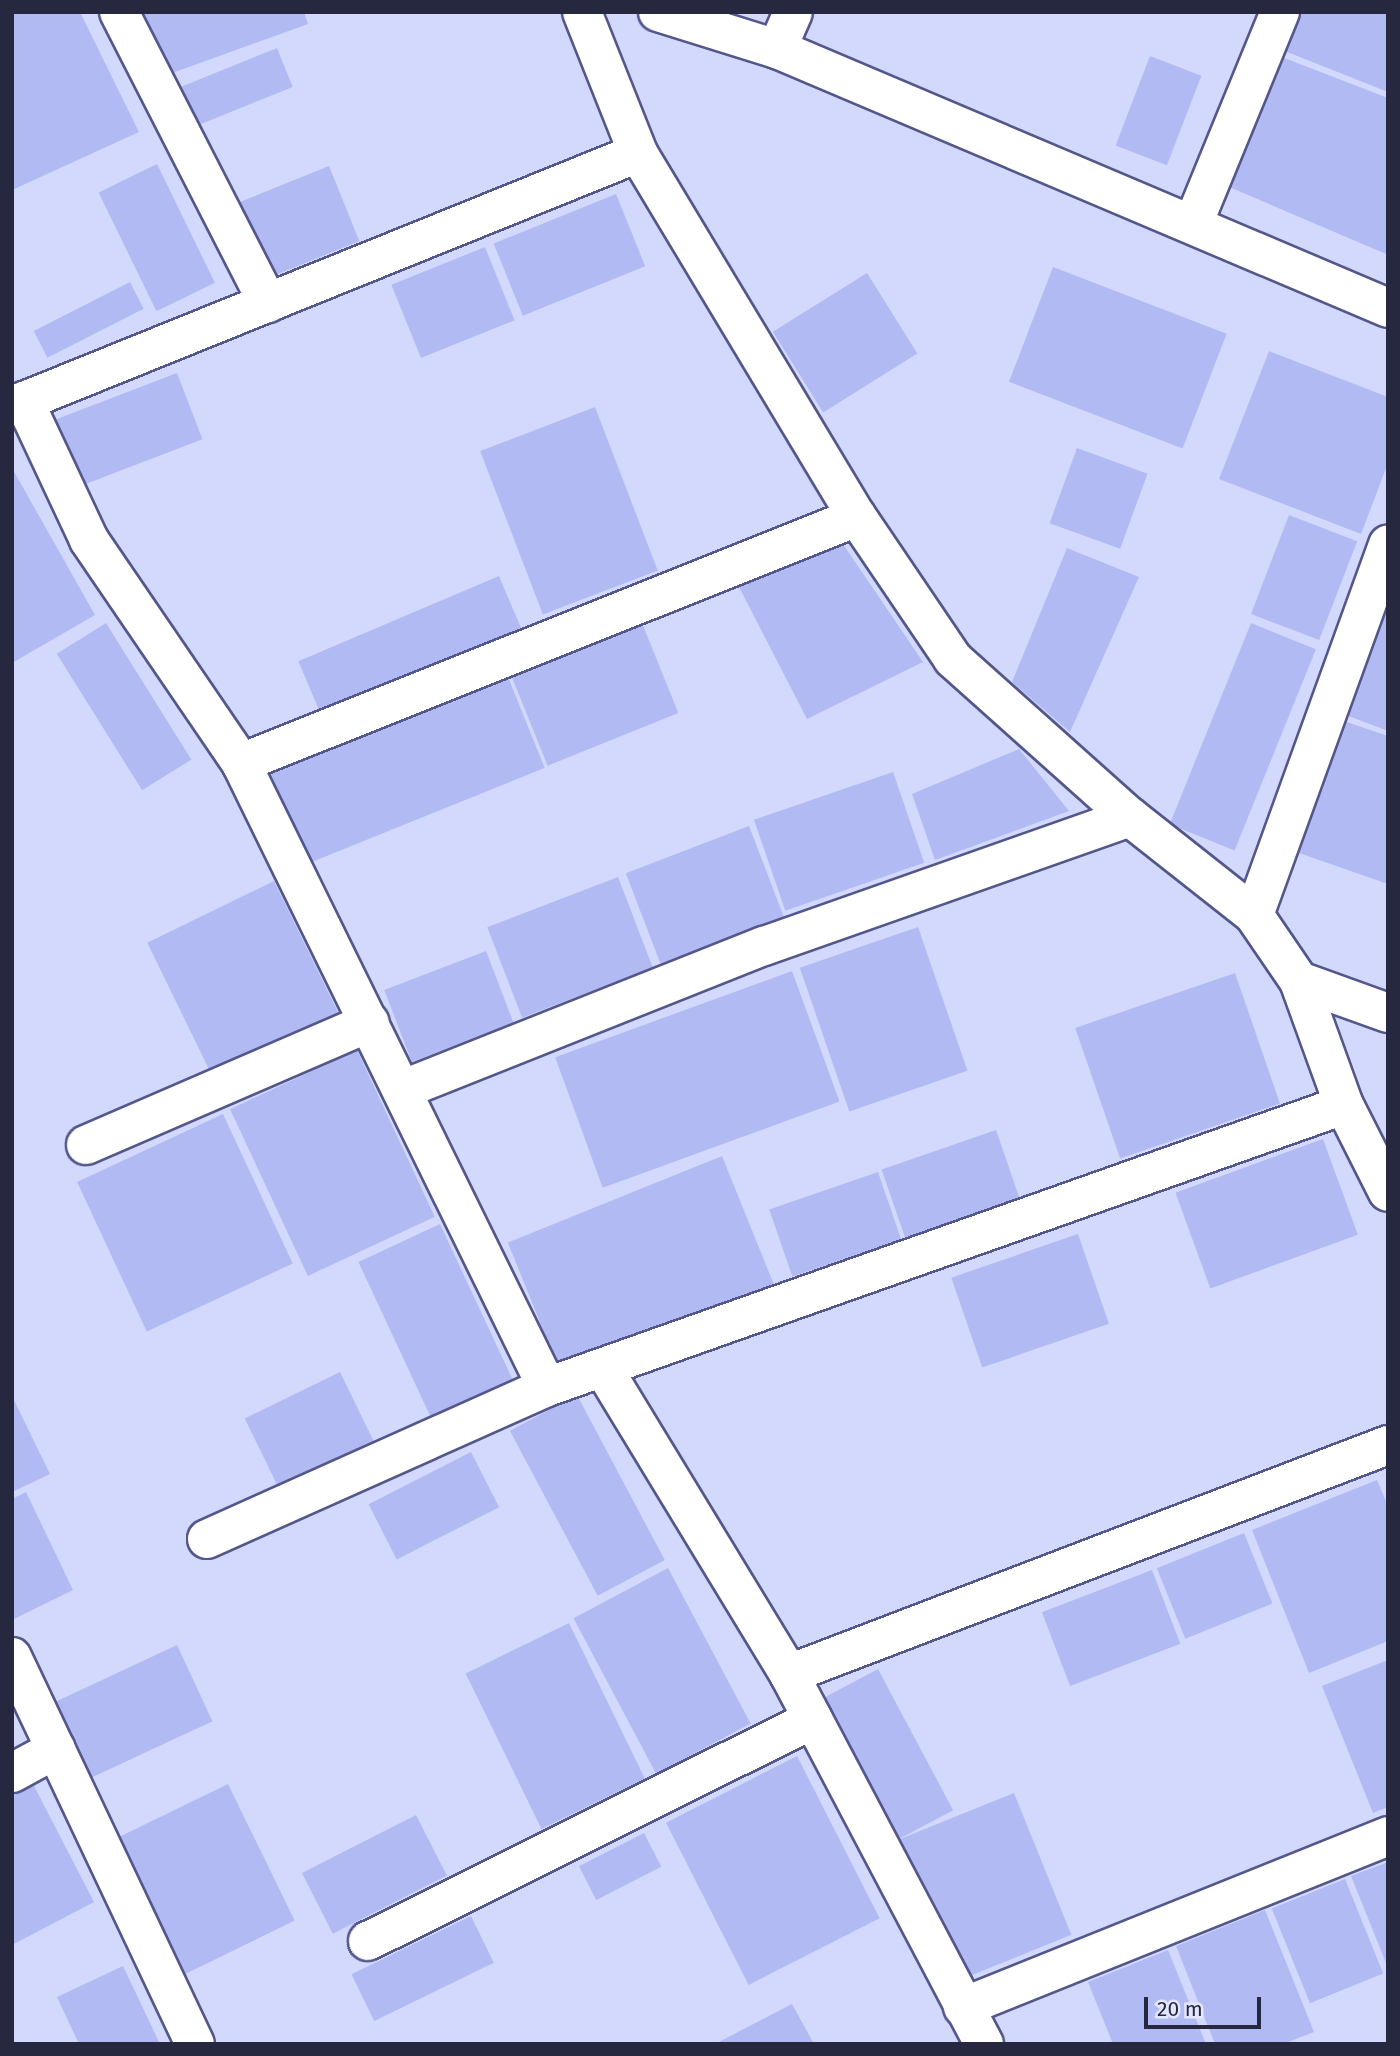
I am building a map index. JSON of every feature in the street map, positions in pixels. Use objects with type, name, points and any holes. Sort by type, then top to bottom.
[{"type":"street","points":[[119,12],[268,303]]},
{"type":"street","points":[[582,12],[638,153],[857,517],[954,659],[1130,817],[1254,915],[1299,981],[1344,1105],[1388,1192]]},
{"type":"street","points":[[658,12],[777,49],[1388,308]]},
{"type":"street","points":[[777,49],[793,12]]},
{"type":"street","points":[[1193,224],[1280,12]]},
{"type":"street","points":[[547,1387],[404,1089],[241,763],[89,540],[18,403],[638,153]]},
{"type":"street","points":[[241,763],[857,517]]},
{"type":"street","points":[[1254,915],[1388,544]]},
{"type":"street","points":[[404,1089],[764,946],[1130,817]]},
{"type":"street","points":[[1299,981],[1388,1013]]},
{"type":"street","points":[[86,1145],[370,1022]]},
{"type":"street","points":[[207,1539],[547,1387],[1344,1105]]},
{"type":"street","points":[[603,1368],[789,1674],[984,2044]]},
{"type":"street","points":[[789,1674],[1388,1445]]},
{"type":"street","points":[[12,1657],[195,2044]]},
{"type":"street","points":[[368,1941],[813,1719]]},
{"type":"street","points":[[12,1773],[56,1749]]},
{"type":"street","points":[[964,2007],[1388,1836]]},
{"type":"building","points":[[12,12],[80,12],[139,132],[12,190]]},
{"type":"building","points":[[133,12],[304,12],[308,24],[164,76]]},
{"type":"building","points":[[1292,12],[1388,12],[1388,92],[1277,48]]},
{"type":"building","points":[[277,48],[293,87],[191,128],[175,89]]},
{"type":"building","points":[[1274,54],[1388,98],[1386,254],[1220,183]]},
{"type":"building","points":[[1150,56],[1201,76],[1167,165],[1116,146]]},
{"type":"building","points":[[157,164],[215,283],[156,311],[99,192]]},
{"type":"building","points":[[329,166],[359,241],[259,282],[229,206]]},
{"type":"building","points":[[616,194],[645,266],[523,316],[494,243]]},
{"type":"building","points":[[485,247],[515,320],[421,358],[391,285]]},
{"type":"building","points":[[1053,267],[1227,334],[1183,448],[1009,382]]},
{"type":"building","points":[[867,273],[917,354],[823,412],[773,332]]},
{"type":"building","points":[[130,282],[144,309],[47,358],[34,331]]},
{"type":"building","points":[[1269,351],[1388,397],[1388,463],[1361,534],[1219,479]]},
{"type":"building","points":[[177,373],[202,439],[81,486],[56,420]]},
{"type":"building","points":[[595,407],[658,570],[543,614],[480,451]]},
{"type":"building","points":[[1077,448],[1147,474],[1120,549],[1050,523]]},
{"type":"building","points":[[12,468],[95,615],[12,663]]},
{"type":"building","points":[[1289,515],[1357,541],[1319,640],[1251,614]]},
{"type":"building","points":[[843,544],[923,662],[807,719],[739,587]]},
{"type":"building","points":[[1067,548],[1139,577],[1070,732],[1012,682]]},
{"type":"building","points":[[499,576],[521,628],[321,714],[298,661]]},
{"type":"building","points":[[1388,604],[1388,731],[1346,715]]},
{"type":"building","points":[[106,623],[191,760],[142,790],[57,654]]},
{"type":"building","points":[[642,623],[678,713],[548,766],[511,676]]},
{"type":"building","points":[[1251,623],[1316,649],[1235,850],[1170,824]]},
{"type":"building","points":[[508,677],[545,768],[304,865],[267,774]]},
{"type":"building","points":[[1344,721],[1388,736],[1388,884],[1299,853]]},
{"type":"building","points":[[1019,749],[1069,811],[935,860],[912,794]]},
{"type":"building","points":[[893,772],[924,863],[785,911],[754,820]]},
{"type":"building","points":[[749,826],[784,917],[661,964],[626,873]]},
{"type":"building","points":[[618,877],[653,968],[522,1018],[487,927]]},
{"type":"building","points":[[274,881],[342,1021],[216,1083],[147,943]]},
{"type":"building","points":[[918,927],[967,1071],[849,1111],[800,968]]},
{"type":"building","points":[[486,951],[514,1023],[412,1062],[384,990]]},
{"type":"building","points":[[792,971],[840,1102],[603,1188],[555,1057]]},
{"type":"building","points":[[1235,973],[1280,1103],[1120,1159],[1075,1028]]},
{"type":"building","points":[[357,1050],[435,1217],[308,1276],[230,1109]]},
{"type":"building","points":[[223,1114],[293,1264],[147,1332],[77,1182]]},
{"type":"building","points":[[996,1130],[1019,1198],[905,1237],[882,1169]]},
{"type":"building","points":[[1323,1139],[1358,1235],[1210,1289],[1175,1193]]},
{"type":"building","points":[[722,1156],[774,1285],[560,1371],[508,1243]]},
{"type":"building","points":[[878,1172],[901,1239],[792,1277],[769,1209]]},
{"type":"building","points":[[440,1224],[513,1380],[431,1418],[358,1262]]},
{"type":"building","points":[[1078,1234],[1109,1324],[982,1367],[951,1278]]},
{"type":"building","points":[[340,1372],[376,1445],[280,1491],[245,1418]]},
{"type":"building","points":[[577,1395],[665,1560],[598,1596],[510,1431]]},
{"type":"building","points":[[12,1396],[50,1474],[12,1492]]},
{"type":"building","points":[[471,1452],[499,1507],[397,1559],[369,1504]]},
{"type":"building","points":[[1377,1480],[1388,1506],[1388,1641],[1309,1673],[1252,1530]]},
{"type":"building","points":[[26,1492],[73,1590],[12,1620],[12,1499]]},
{"type":"building","points":[[1244,1533],[1272,1603],[1185,1639],[1157,1568]]},
{"type":"building","points":[[668,1568],[751,1723],[656,1774],[574,1618]]},
{"type":"building","points":[[1152,1570],[1180,1644],[1070,1686],[1042,1612]]},
{"type":"building","points":[[569,1623],[645,1778],[541,1829],[466,1673]]},
{"type":"building","points":[[177,1645],[212,1721],[86,1780],[50,1704]]},
{"type":"building","points":[[1388,1660],[1388,1807],[1373,1813],[1322,1686]]},
{"type":"building","points":[[878,1669],[953,1810],[895,1841],[820,1700]]},
{"type":"building","points":[[797,1756],[880,1918],[749,1985],[666,1823]]},
{"type":"building","points":[[31,1780],[94,1902],[12,1945],[12,1790]]},
{"type":"building","points":[[228,1784],[295,1921],[180,1977],[113,1840]]},
{"type":"building","points":[[1014,1793],[1071,1935],[954,1982],[896,1841]]},
{"type":"building","points":[[416,1815],[447,1876],[333,1934],[302,1873]]},
{"type":"building","points":[[644,1833],[661,1867],[596,1900],[579,1866]]},
{"type":"building","points":[[1388,1862],[1388,1968],[1351,1876]]},
{"type":"building","points":[[1345,1879],[1383,1974],[1310,2003],[1272,1909]]},
{"type":"building","points":[[1265,1910],[1314,2032],[1283,2044],[1215,2044],[1176,1946]]},
{"type":"building","points":[[471,1916],[494,1963],[374,2021],[351,1974]]},
{"type":"building","points":[[1168,1950],[1206,2044],[1113,2044],[1088,1982]]},
{"type":"building","points":[[123,1966],[160,2044],[79,2044],[57,1997]]},
{"type":"building","points":[[792,2004],[814,2044],[715,2044]]}]
